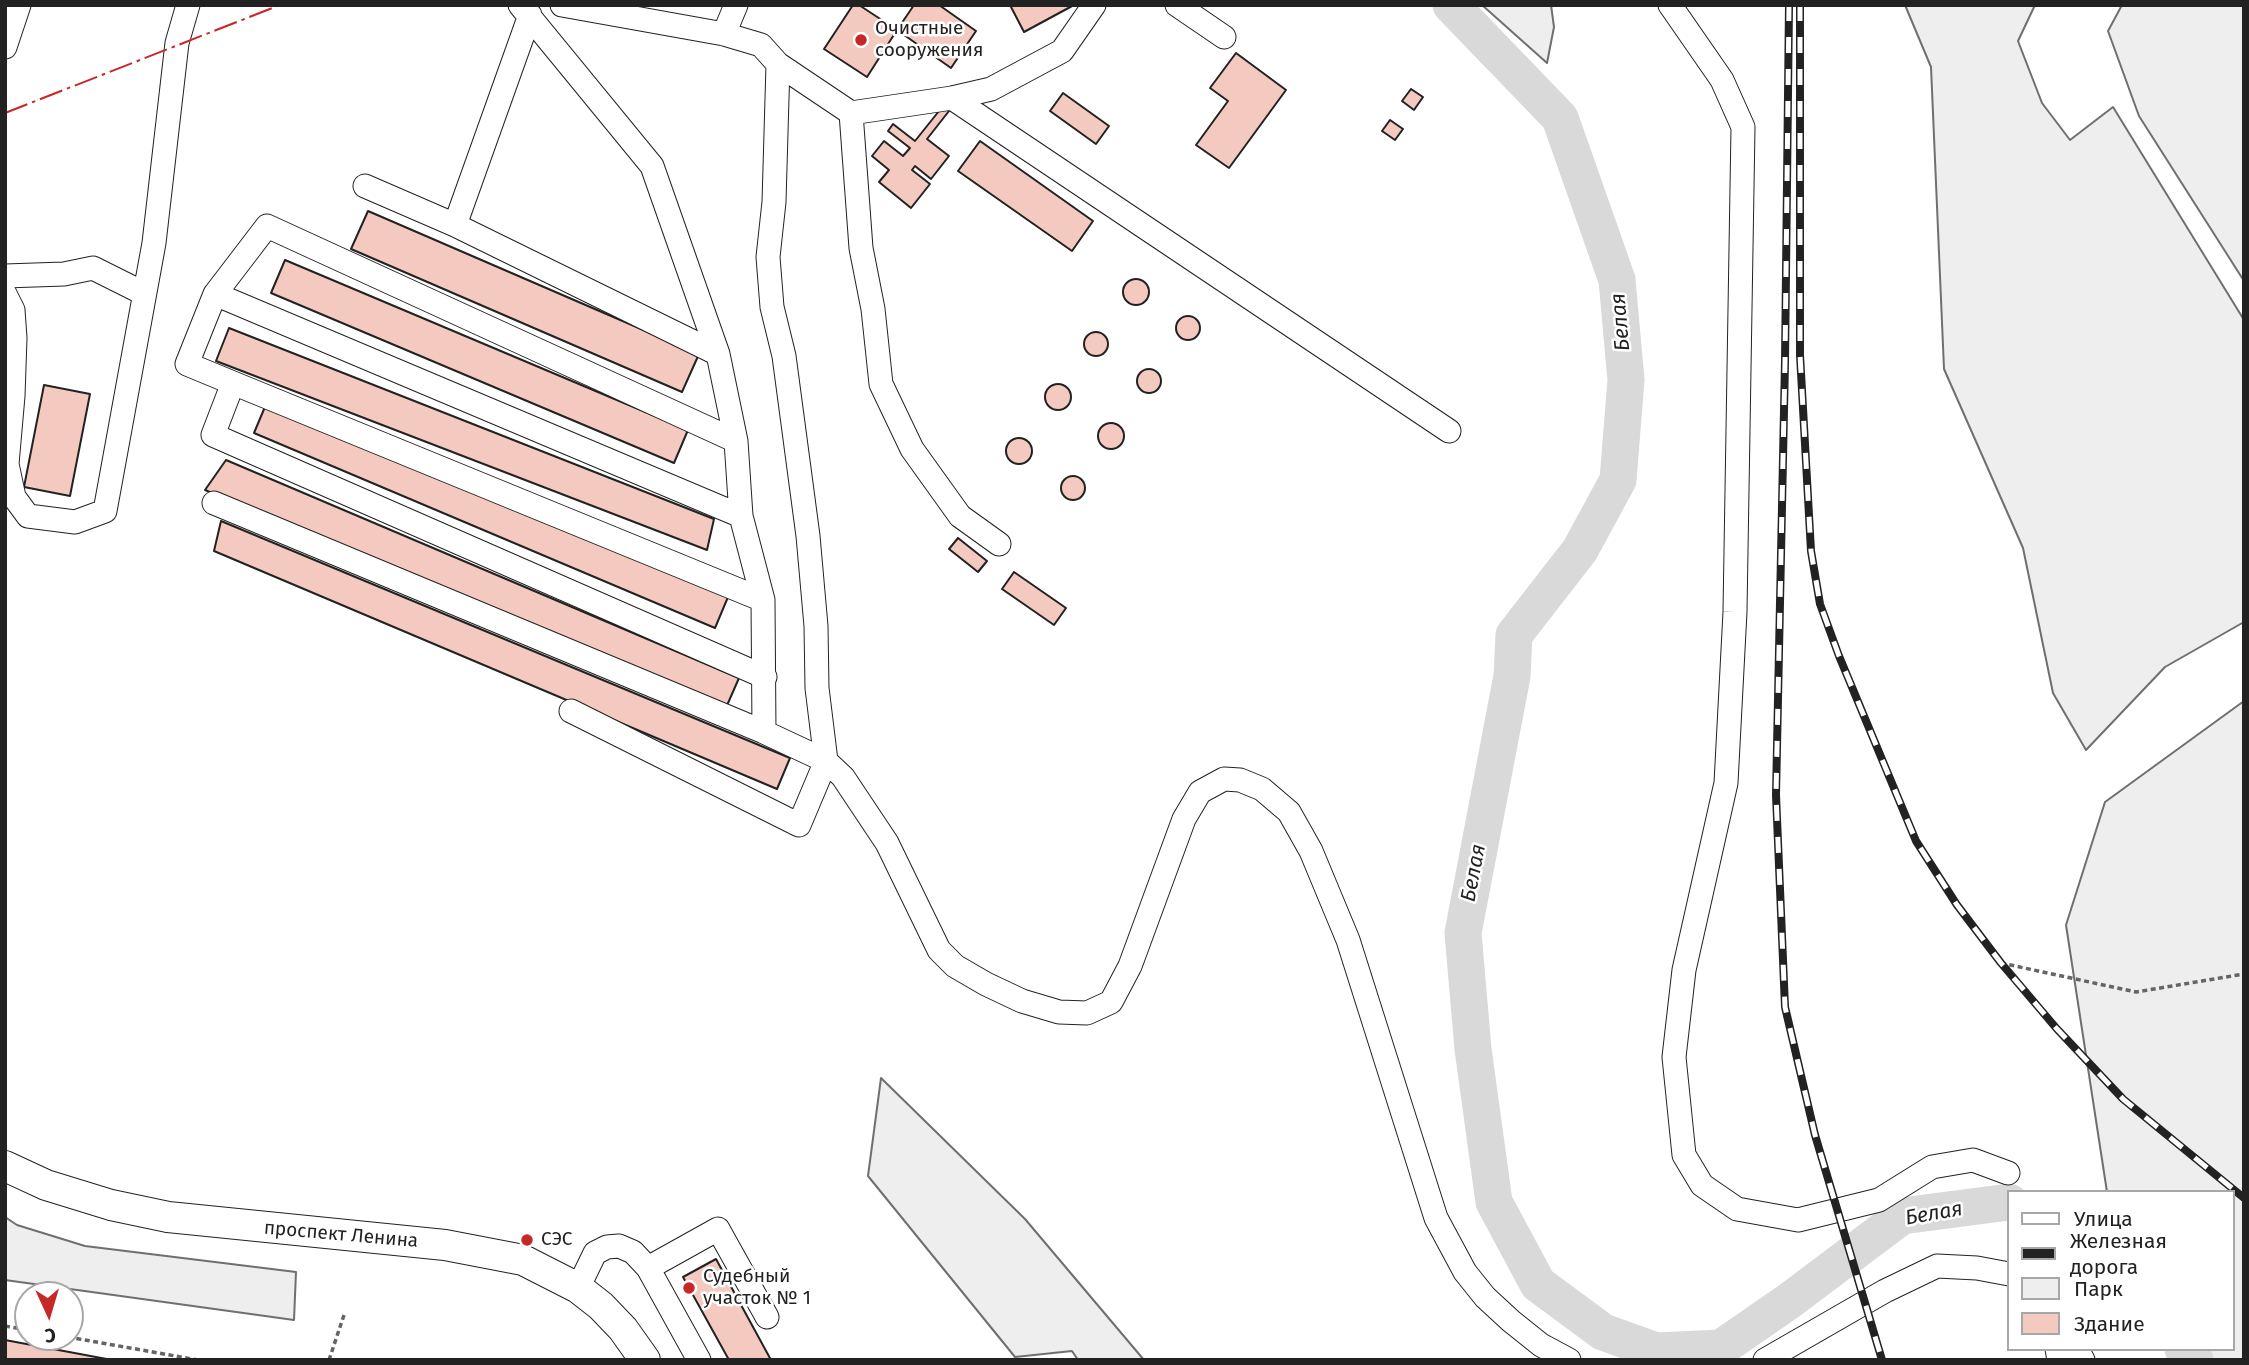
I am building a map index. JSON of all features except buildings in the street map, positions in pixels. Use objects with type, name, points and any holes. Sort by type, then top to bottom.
[{"type":"main road","name":"проспект Ленина","points":[[5,1166],[46,1185],[111,1205],[168,1217],[445,1245],[523,1260],[578,1288],[601,1306],[645,1360]]},
{"type":"street","points":[[5,47],[19,5]]},
{"type":"street","points":[[5,294],[13,310],[13,396],[7,464],[13,498],[28,516],[75,522],[105,511],[154,243],[177,43],[188,5]]},
{"type":"street","points":[[562,5],[724,34],[761,45],[778,64],[851,113],[952,98],[991,89],[1062,51],[1094,5]]},
{"type":"street","points":[[724,34],[736,5]]},
{"type":"street","points":[[1177,5],[1224,37]]},
{"type":"street","points":[[1670,5],[1722,80],[1743,127],[1735,612],[1726,783],[1684,970],[1674,1057],[1684,1155],[1702,1185],[1737,1209],[1798,1220],[1879,1200],[1931,1167],[1973,1160],[2008,1173]]},
{"type":"street","points":[[455,225],[525,10]]},
{"type":"street","points":[[525,10],[652,166],[718,354],[736,441],[741,516],[763,600],[764,732]]},
{"type":"street","points":[[571,711],[799,825],[826,761],[817,688],[816,626],[808,536],[783,356],[772,307],[768,257],[774,202],[778,64]]},
{"type":"street","points":[[952,98],[1449,431]]},
{"type":"street","points":[[851,113],[861,248],[873,309],[881,384],[912,449],[960,516],[999,544]]},
{"type":"street","points":[[365,186],[455,225],[718,354]]},
{"type":"street","points":[[736,441],[267,226],[215,294],[187,364],[763,600]]},
{"type":"street","points":[[5,276],[64,274],[93,268],[144,293]]},
{"type":"street","points":[[215,294],[741,516]]},
{"type":"street","points":[[233,383],[213,435],[765,677]]},
{"type":"street","points":[[214,503],[764,732],[826,761],[843,777],[887,843],[939,950],[956,966],[986,984],[1022,1001],[1059,1012],[1087,1013],[1111,1002],[1130,967],[1184,819],[1200,792],[1224,779],[1240,780],[1262,789],[1289,812],[1311,851],[1348,940],[1441,1229],[1465,1272],[1485,1297],[1541,1345],[1569,1360]]},
{"type":"street","points":[[648,1268],[718,1229],[767,1317]]},
{"type":"street","points":[[578,1288],[595,1253],[607,1247],[619,1246],[633,1252],[648,1268],[699,1360]]},
{"type":"street","points":[[1765,1360],[1885,1291],[1937,1266],[1977,1268],[2008,1274]]},
{"type":"path","points":[[2001,963],[2136,992],[2244,974]]},
{"type":"path","points":[[329,1360],[344,1315]]},
{"type":"path","points":[[84,1340],[198,1360]]},
{"type":"green space","points":[[1482,5],[1551,5],[1554,27],[1547,63]]},
{"type":"green space","points":[[1905,5],[2035,5],[2018,41],[2042,103],[2070,140],[2113,107],[2244,320],[2244,622],[2165,667],[2086,750],[2053,693],[2023,548],[1944,369],[1931,67]]},
{"type":"green space","points":[[2122,5],[2244,5],[2244,281],[2139,116],[2108,31]]},
{"type":"green space","points":[[2244,701],[2244,1360],[2189,1360],[2184,1351],[2235,1351],[2235,1190],[2107,1190],[2066,925],[2105,802]]},
{"type":"green space","points":[[881,1078],[1025,1219],[1144,1360],[1078,1360],[1072,1351],[1015,1357],[868,1176]]},
{"type":"green space","points":[[5,1217],[17,1225],[85,1246],[296,1272],[294,1320],[84,1291],[84,1281],[5,1280]]},
{"type":"waterway","name":"Белая","points":[[1451,5],[1560,118],[1617,280],[1626,380],[1618,480],[1580,550],[1514,635],[1512,676],[1463,933],[1473,1049],[1494,1202],[1538,1284],[1603,1332],[1656,1351],[1721,1348],[1902,1216],[2008,1202]]},
{"type":"waterway","name":"Белая","points":[[2185,1351],[2195,1360]]},
{"type":"railway","points":[[1789,5],[1776,795],[1785,1007],[1815,1135],[1882,1360]]},
{"type":"railway","points":[[1800,5],[1800,355],[1811,551],[1820,604],[1839,656],[1916,841],[1957,905],[2001,963],[2057,1029],[2123,1099],[2234,1190]]},
{"type":"railway","points":[[2235,1191],[2244,1198]]},
{"type":"power","points":[[5,113],[280,5]]},
{"type":"place","name":"Очистные сооружения","points":[[861,40]]},
{"type":"place","name":"СЭС","points":[[527,1240]]},
{"type":"place","name":"Судебный участок № 1","points":[[689,1288]]}]
